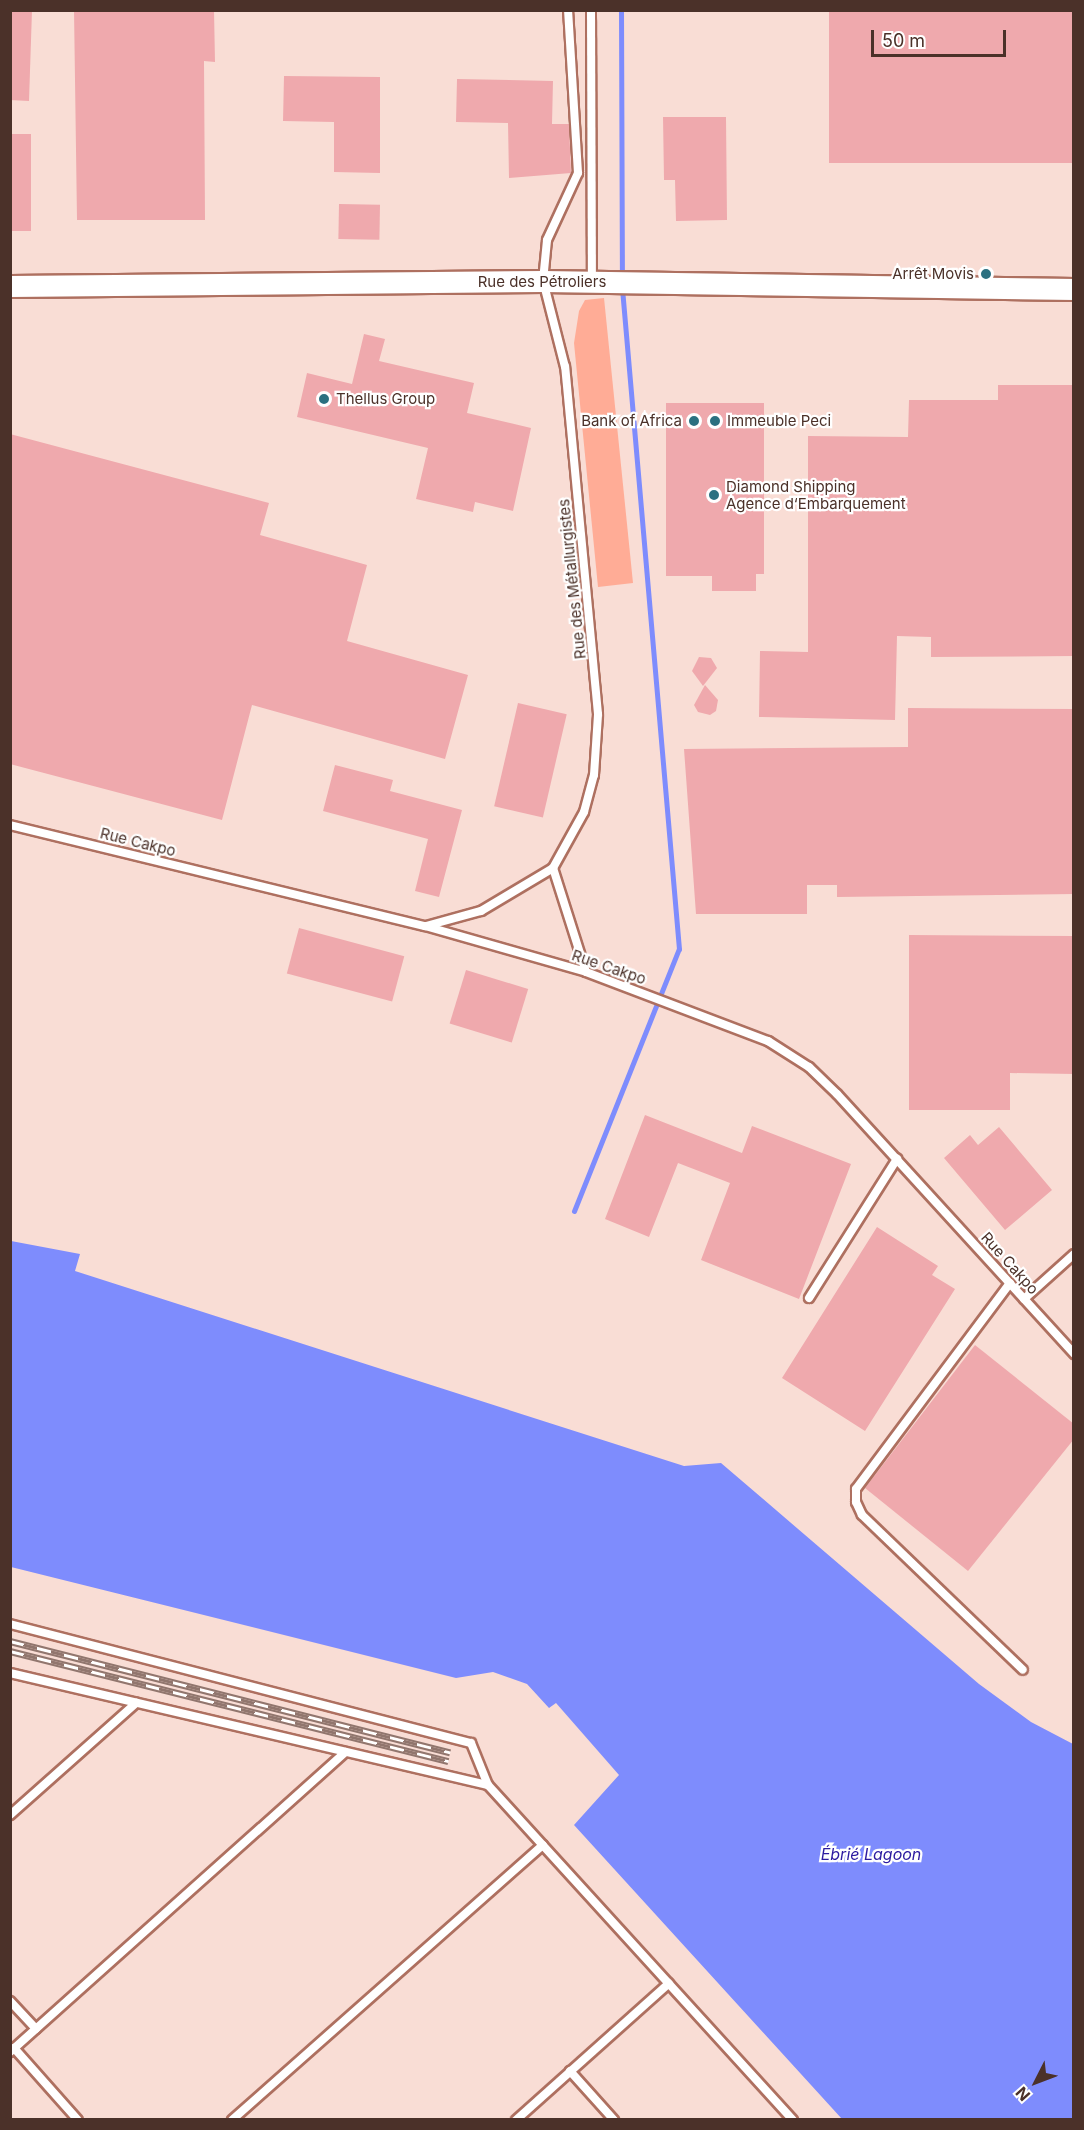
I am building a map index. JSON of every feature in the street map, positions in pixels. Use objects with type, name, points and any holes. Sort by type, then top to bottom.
[{"type":"street","name":"Rue des Pétroliers","points":[[10,286],[596,281],[1074,289]]},
{"type":"lane","name":"Rue des Métallurgistes","points":[[425,926],[481,911],[553,867],[584,812],[594,775],[598,714],[565,367],[543,281],[547,240],[578,173],[568,10]]},
{"type":"lane","points":[[591,10],[596,281]]},
{"type":"lane","name":"Rue Cakpo","points":[[10,825],[425,926],[586,972],[677,1004],[768,1041],[809,1067],[897,1159],[1074,1354]]},
{"type":"lane","points":[[553,867],[586,972]]},
{"type":"lane","points":[[809,1298],[897,1159]]},
{"type":"lane","points":[[1024,1299],[1074,1254]]},
{"type":"lane","points":[[1010,1283],[856,1489],[856,1502],[862,1515],[1023,1670]]},
{"type":"lane","points":[[10,1624],[458,1736],[478,1752],[488,1785],[793,2120]]},
{"type":"lane","points":[[10,1673],[488,1785]]},
{"type":"lane","points":[[10,1801],[14,1812],[136,1703]]},
{"type":"lane","points":[[78,2120],[12,2050],[346,1752]]},
{"type":"lane","points":[[232,2120],[543,1845]]},
{"type":"lane","points":[[516,2120],[669,1983]]},
{"type":"lane","points":[[10,2001],[36,2029]]},
{"type":"lane","points":[[570,2072],[614,2120]]},
{"type":"shaded area","points":[[604,298],[633,583],[598,587],[574,343],[579,311],[585,300]]},
{"type":"water","name":"Ébrié Lagoon","points":[[11,1241],[80,1254],[75,1271],[684,1466],[721,1463],[979,1684],[1031,1722],[1073,1744],[1073,2119],[842,2119],[574,1825],[619,1775],[556,1703],[549,1708],[527,1684],[493,1672],[456,1678],[11,1567]]},
{"type":"building","points":[[10,10],[32,10],[29,101],[10,100]]},
{"type":"building","points":[[74,10],[214,10],[215,62],[204,61],[205,220],[77,220]]},
{"type":"building","points":[[829,10],[1074,10],[1074,163],[829,163]]},
{"type":"building","points":[[284,76],[380,77],[380,173],[334,172],[334,122],[283,121]]},
{"type":"building","points":[[457,79],[553,81],[552,124],[569,124],[571,173],[509,178],[508,123],[456,122]]},
{"type":"building","points":[[663,117],[726,117],[727,220],[676,221],[675,180],[664,180]]},
{"type":"building","points":[[10,134],[31,134],[31,231],[10,231]]},
{"type":"building","points":[[339,204],[380,205],[379,240],[338,239]]},
{"type":"building","points":[[364,334],[385,339],[379,361],[474,383],[467,413],[531,428],[513,511],[475,502],[473,512],[416,499],[428,448],[297,417],[307,373],[352,384]]},
{"type":"building","points":[[998,385],[1074,385],[1074,656],[931,657],[931,637],[897,636],[895,720],[759,717],[760,651],[808,652],[808,436],[908,437],[909,400],[998,400]]},
{"type":"building","points":[[666,403],[764,403],[764,574],[756,574],[756,591],[712,591],[712,576],[666,576]]},
{"type":"building","points":[[10,434],[269,503],[260,535],[367,565],[347,641],[468,675],[445,759],[252,705],[222,820],[10,764]]},
{"type":"building","points":[[699,657],[711,658],[717,668],[703,686],[692,671]]},
{"type":"building","points":[[705,685],[718,700],[716,711],[710,715],[698,712],[694,705]]},
{"type":"building","points":[[518,703],[567,714],[543,818],[494,806]]},
{"type":"building","points":[[908,708],[1074,709],[1074,894],[837,897],[837,885],[807,885],[807,914],[696,914],[684,749],[908,747]]},
{"type":"building","points":[[335,765],[393,780],[390,791],[462,810],[439,897],[415,891],[428,839],[323,811]]},
{"type":"building","points":[[299,928],[404,956],[392,1002],[287,973]]},
{"type":"building","points":[[909,935],[1074,936],[1074,1074],[1010,1073],[1010,1110],[909,1110]]},
{"type":"building","points":[[466,970],[528,989],[512,1043],[450,1024]]},
{"type":"building","points":[[645,1115],[742,1153],[752,1126],[851,1164],[799,1299],[701,1260],[730,1183],[678,1163],[649,1237],[605,1219]]},
{"type":"building","points":[[999,1127],[1052,1190],[1005,1230],[944,1158],[970,1135],[978,1145]]},
{"type":"building","points":[[877,1227],[938,1266],[932,1275],[955,1289],[865,1431],[782,1378]]},
{"type":"building","points":[[975,1345],[1074,1424],[1074,1439],[968,1571],[865,1488]]},
{"type":"waterway","points":[[621,10],[622,279]]},
{"type":"waterway","points":[[574,1211],[679,949],[622,288]]},
{"type":"railway","points":[[10,1641],[450,1752]]},
{"type":"railway","points":[[10,1651],[448,1761]]},
{"type":"place","name":"Arrêt Movis","points":[[986,274]]},
{"type":"place","name":"Thellus Group","points":[[324,399]]},
{"type":"place","name":"Bank of Africa","points":[[694,421]]},
{"type":"place","name":"Immeuble Peci","points":[[715,421]]},
{"type":"place","name":"Diamond Shipping Agence d‘Embarquement","points":[[714,495]]}]
